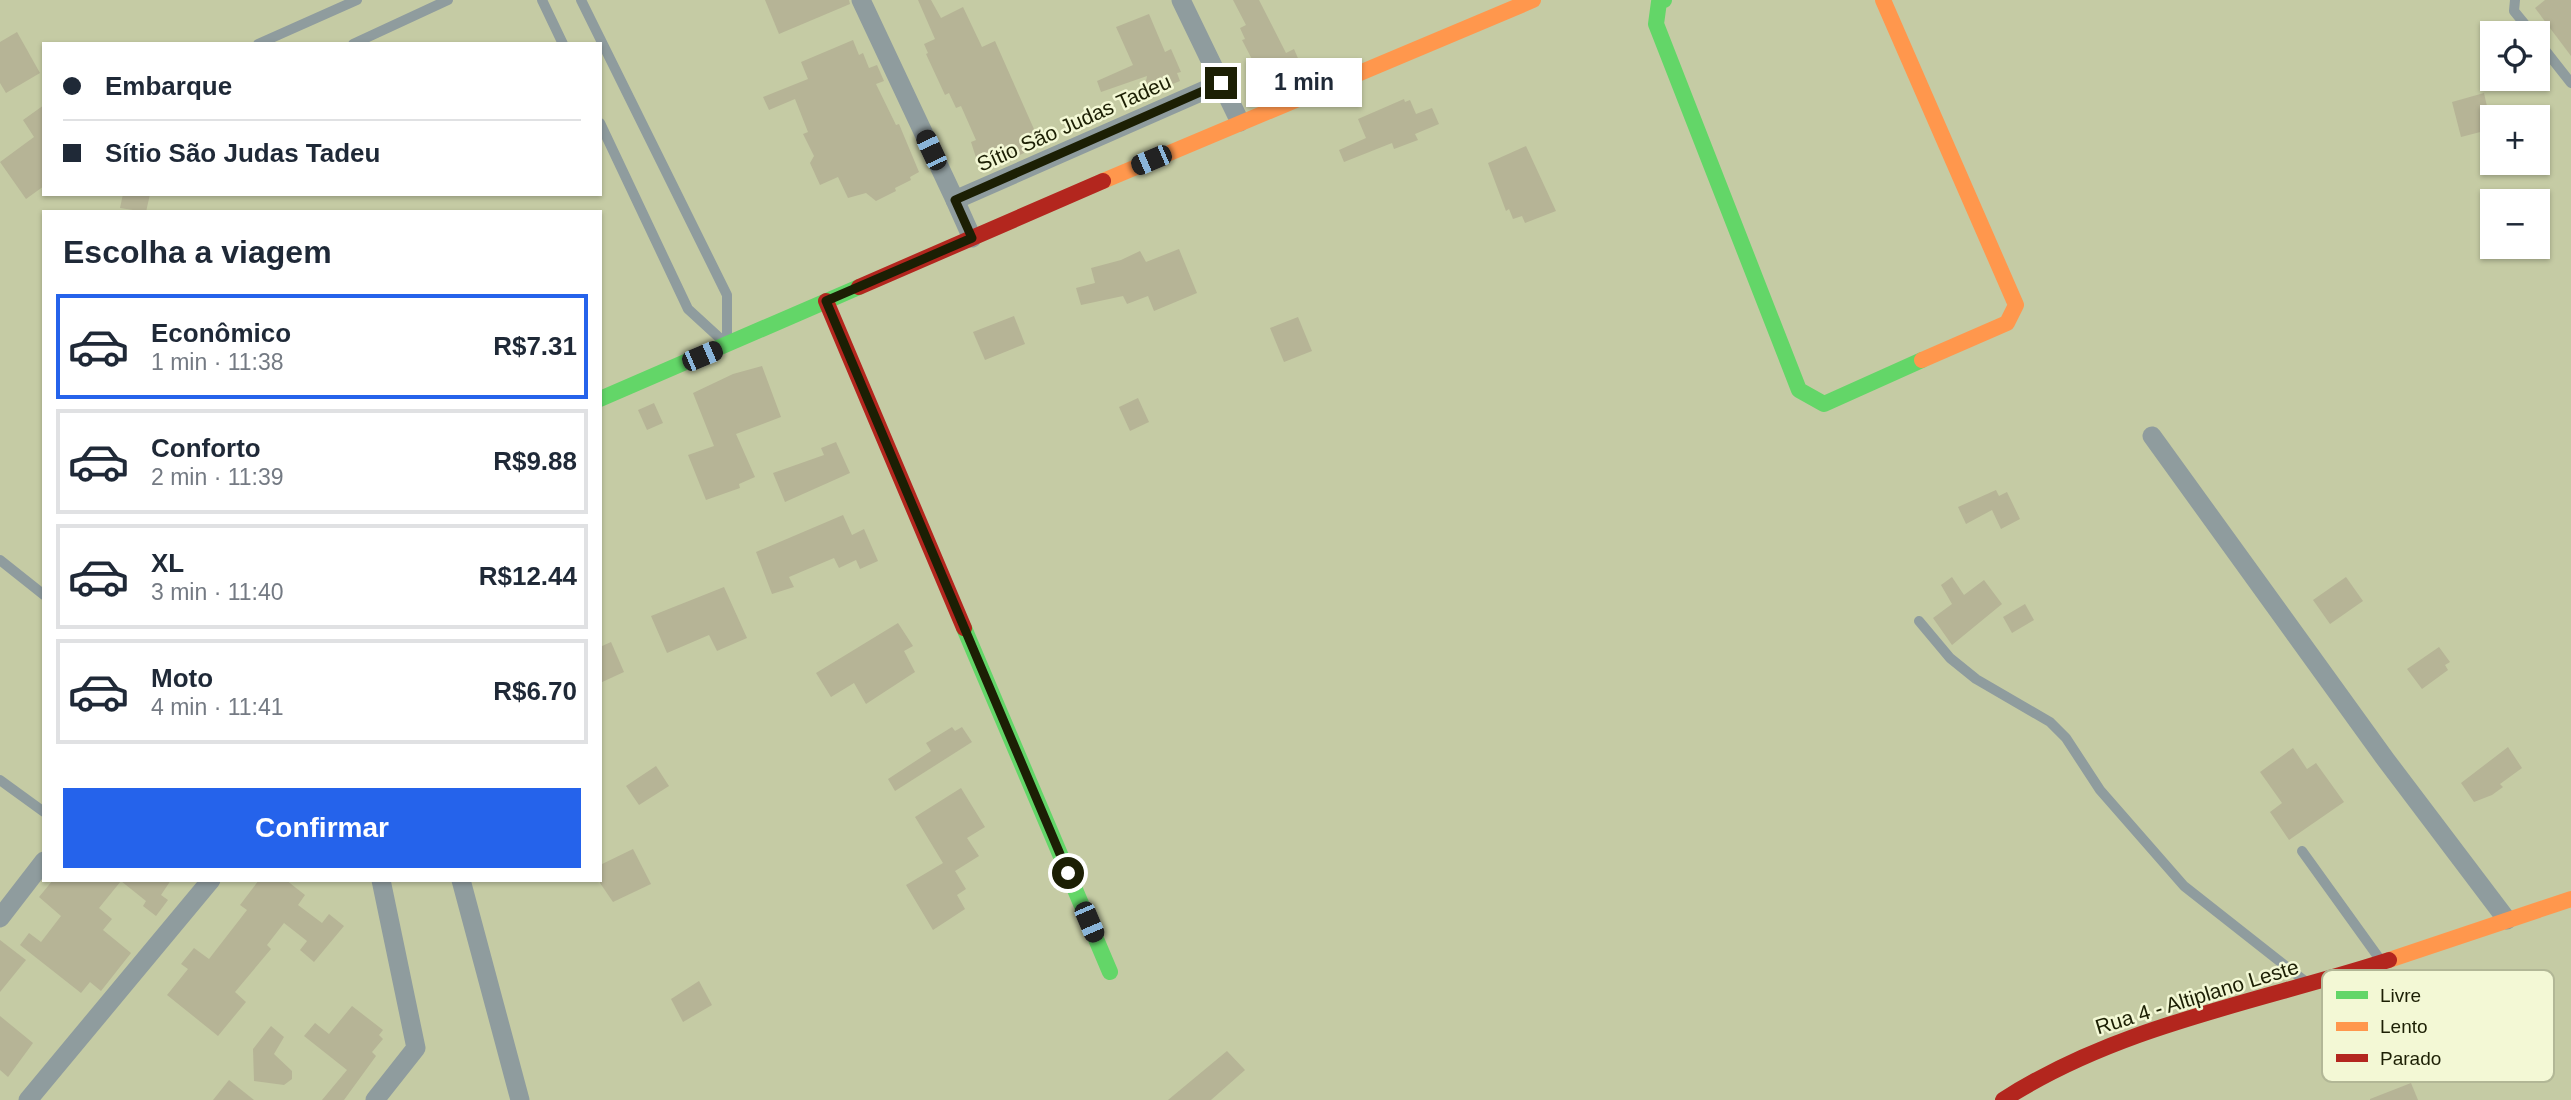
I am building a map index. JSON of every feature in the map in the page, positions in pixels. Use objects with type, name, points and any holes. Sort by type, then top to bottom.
[{"type":"street","points":[[861,0],[972,238]]},
{"type":"street","points":[[1181,0],[1240,122]]},
{"type":"street","points":[[602,398],[1489,12],[1533,0]]},
{"type":"street","points":[[1664,0],[1659,2],[1656,24],[1794,378],[1799,390],[1824,404],[2007,323],[2015,305],[1883,0]]},
{"type":"street","name":"Sítio São Judas Tadeu","points":[[955,200],[1221,83]]},
{"type":"street","points":[[826,301],[1110,972]]},
{"type":"street","points":[[2152,436],[2386,760],[2507,920]]},
{"type":"street","points":[[0,918],[42,864]]},
{"type":"street","points":[[28,1100],[209,882]]},
{"type":"street","points":[[375,1100],[416,1048],[381,882]]},
{"type":"street","points":[[462,882],[520,1100]]},
{"type":"street","name":"Rua 4 - Altiplano Leste","points":[[2355,970],[2571,899]]},
{"type":"street","name":"Rua 4 - Altiplano Leste","points":[[2003,1100],[2021,1087],[2100,1047],[2322,981]]},
{"type":"lane","points":[[262,42],[357,0]]},
{"type":"lane","points":[[357,42],[448,0]]},
{"type":"lane","points":[[542,0],[562,42]]},
{"type":"lane","points":[[581,0],[602,42]]},
{"type":"lane","points":[[2515,0],[2514,11],[2522,21]]},
{"type":"lane","points":[[602,42],[727,295],[727,345]]},
{"type":"lane","points":[[2550,56],[2571,83]]},
{"type":"lane","points":[[602,127],[688,309],[727,345]]},
{"type":"lane","points":[[0,560],[42,593]]},
{"type":"lane","points":[[1919,621],[1950,658],[1976,678],[2050,722],[2066,738],[2100,790],[2184,886],[2310,985]]},
{"type":"lane","points":[[0,780],[42,811]]},
{"type":"lane","points":[[2302,851],[2382,961]]},
{"type":"building","points":[[765,0],[849,0],[850,4],[779,34]]},
{"type":"building","points":[[918,0],[931,0],[941,18],[963,7],[982,47],[995,41],[1041,145],[981,173],[971,142],[976,140],[961,106],[956,108],[949,93],[945,95],[926,54],[928,53],[924,44],[935,39]]},
{"type":"building","points":[[1233,0],[1259,0],[1286,53],[1294,49],[1306,77],[1262,96],[1250,70],[1256,67],[1242,40],[1245,39],[1240,28],[1246,25]]},
{"type":"building","points":[[2545,0],[2571,0],[2571,56],[2550,28],[2550,21],[2545,21],[2535,8]]},
{"type":"building","points":[[1149,14],[1165,52],[1171,49],[1181,72],[1177,73],[1180,81],[1143,96],[1147,76],[1101,92],[1097,81],[1133,65],[1116,27]]},
{"type":"building","points":[[17,32],[40,73],[6,93],[0,83],[0,42]]},
{"type":"building","points":[[853,40],[859,55],[863,53],[869,68],[877,65],[884,81],[876,84],[896,125],[899,124],[919,172],[910,177],[911,180],[895,188],[896,191],[876,201],[866,193],[848,198],[838,177],[820,185],[810,163],[814,156],[803,134],[808,132],[795,99],[769,110],[763,97],[808,79],[801,62]]},
{"type":"building","points":[[2484,93],[2487,105],[2480,105],[2480,132],[2461,137],[2452,102]]},
{"type":"building","points":[[1404,99],[1405,102],[1410,100],[1416,114],[1432,108],[1439,124],[1415,134],[1418,140],[1394,149],[1392,143],[1344,162],[1339,150],[1366,138],[1358,119]]},
{"type":"building","points":[[42,106],[42,187],[26,199],[0,162],[34,137],[23,120]]},
{"type":"building","points":[[1526,146],[1556,211],[1525,223],[1522,216],[1513,219],[1509,209],[1506,211],[1488,163]]},
{"type":"building","points":[[123,196],[150,196],[146,210],[120,208]]},
{"type":"building","points":[[1179,249],[1197,293],[1154,311],[1148,296],[1127,304],[1123,296],[1081,305],[1076,288],[1095,283],[1091,268],[1121,260],[1140,251],[1146,262]]},
{"type":"building","points":[[1014,316],[1025,344],[985,360],[973,332]]},
{"type":"building","points":[[1298,317],[1312,351],[1284,362],[1270,328]]},
{"type":"building","points":[[762,366],[781,417],[736,434],[755,477],[739,484],[740,488],[706,500],[688,455],[714,446],[693,393],[733,374]]},
{"type":"building","points":[[1138,398],[1149,422],[1130,431],[1119,407]]},
{"type":"building","points":[[654,403],[663,423],[647,430],[638,410]]},
{"type":"building","points":[[836,442],[850,473],[785,502],[773,473],[824,455],[821,448]]},
{"type":"building","points":[[1996,490],[1999,496],[2007,492],[2020,519],[2001,529],[1992,510],[1966,524],[1958,507]]},
{"type":"building","points":[[843,515],[852,535],[864,529],[878,561],[860,569],[856,560],[839,568],[834,558],[789,577],[794,587],[772,594],[756,552]]},
{"type":"building","points":[[1952,577],[1964,595],[1984,580],[2002,604],[1952,645],[1933,618],[1952,604],[1941,585]]},
{"type":"building","points":[[2346,577],[2363,601],[2330,624],[2313,600]]},
{"type":"building","points":[[724,587],[747,638],[717,651],[709,635],[667,653],[651,616]]},
{"type":"building","points":[[2025,604],[2034,620],[2012,633],[2003,617]]},
{"type":"building","points":[[898,623],[913,646],[904,651],[915,672],[866,704],[854,683],[831,697],[816,673]]},
{"type":"building","points":[[611,642],[624,672],[602,682],[602,646]]},
{"type":"building","points":[[2439,647],[2450,662],[2445,665],[2448,670],[2422,689],[2407,669]]},
{"type":"building","points":[[952,727],[955,731],[962,727],[972,742],[895,791],[888,779],[931,751],[926,743]]},
{"type":"building","points":[[2508,747],[2522,768],[2500,784],[2503,787],[2492,795],[2474,802],[2461,783]]},
{"type":"building","points":[[2293,748],[2307,769],[2316,763],[2344,802],[2289,840],[2270,812],[2282,803],[2260,772]]},
{"type":"building","points":[[656,766],[669,786],[639,805],[626,786]]},
{"type":"building","points":[[961,788],[985,827],[967,838],[979,856],[955,871],[966,889],[957,895],[965,909],[933,930],[906,885],[943,863],[915,817]]},
{"type":"building","points":[[633,849],[651,884],[613,902],[600,883],[602,864]]},
{"type":"building","points":[[51,882],[120,882],[99,908],[112,919],[103,930],[131,953],[101,991],[90,982],[81,993],[20,945],[29,933],[41,942],[61,916],[39,897]]},
{"type":"building","points":[[122,882],[170,882],[161,895],[168,900],[156,916],[143,906],[146,901]]},
{"type":"building","points":[[257,882],[289,882],[305,895],[298,905],[322,923],[329,914],[344,926],[314,962],[300,950],[307,941],[284,923],[267,945],[271,949],[235,992],[246,1002],[218,1036],[167,995],[188,969],[181,964],[194,948],[209,959],[247,910],[240,905]]},
{"type":"building","points":[[0,940],[26,960],[0,992]]},
{"type":"building","points":[[699,981],[712,1005],[683,1022],[671,999]]},
{"type":"building","points":[[352,1006],[383,1030],[379,1035],[383,1039],[372,1052],[376,1056],[344,1100],[322,1100],[347,1070],[304,1036],[315,1023],[329,1034]]},
{"type":"building","points":[[0,1016],[33,1043],[8,1077],[0,1070]]},
{"type":"building","points":[[271,1026],[284,1037],[274,1054],[292,1071],[292,1079],[284,1085],[254,1081],[253,1049]]},
{"type":"building","points":[[1227,1051],[1245,1070],[1211,1100],[1168,1100]]},
{"type":"building","points":[[229,1080],[254,1100],[213,1100]]},
{"type":"building","points":[[2411,1083],[2418,1100],[2370,1100],[2370,1099]]},
{"type":"traffic: fast","points":[[1664,0],[1659,2],[1656,24],[1799,390],[1824,404],[1922,360]]},
{"type":"traffic: fast","points":[[602,398],[859,287]]},
{"type":"traffic: fast","points":[[964,628],[1110,972]]},
{"type":"traffic: slow","points":[[1103,181],[1533,0]]},
{"type":"traffic: slow","points":[[1883,0],[2016,305],[2007,323],[1922,360]]},
{"type":"traffic: slow","points":[[2389,960],[2571,899]]},
{"type":"traffic: jam","points":[[859,287],[1103,181]]},
{"type":"traffic: jam","points":[[826,301],[964,628]]},
{"type":"traffic: jam","points":[[2356,970],[2389,960]]},
{"type":"traffic: jam","points":[[2003,1100],[2094,1052],[2191,1018],[2322,980]]},
{"type":"route","points":[[1068,873],[826,301],[972,238],[955,200],[1221,83]]}]
